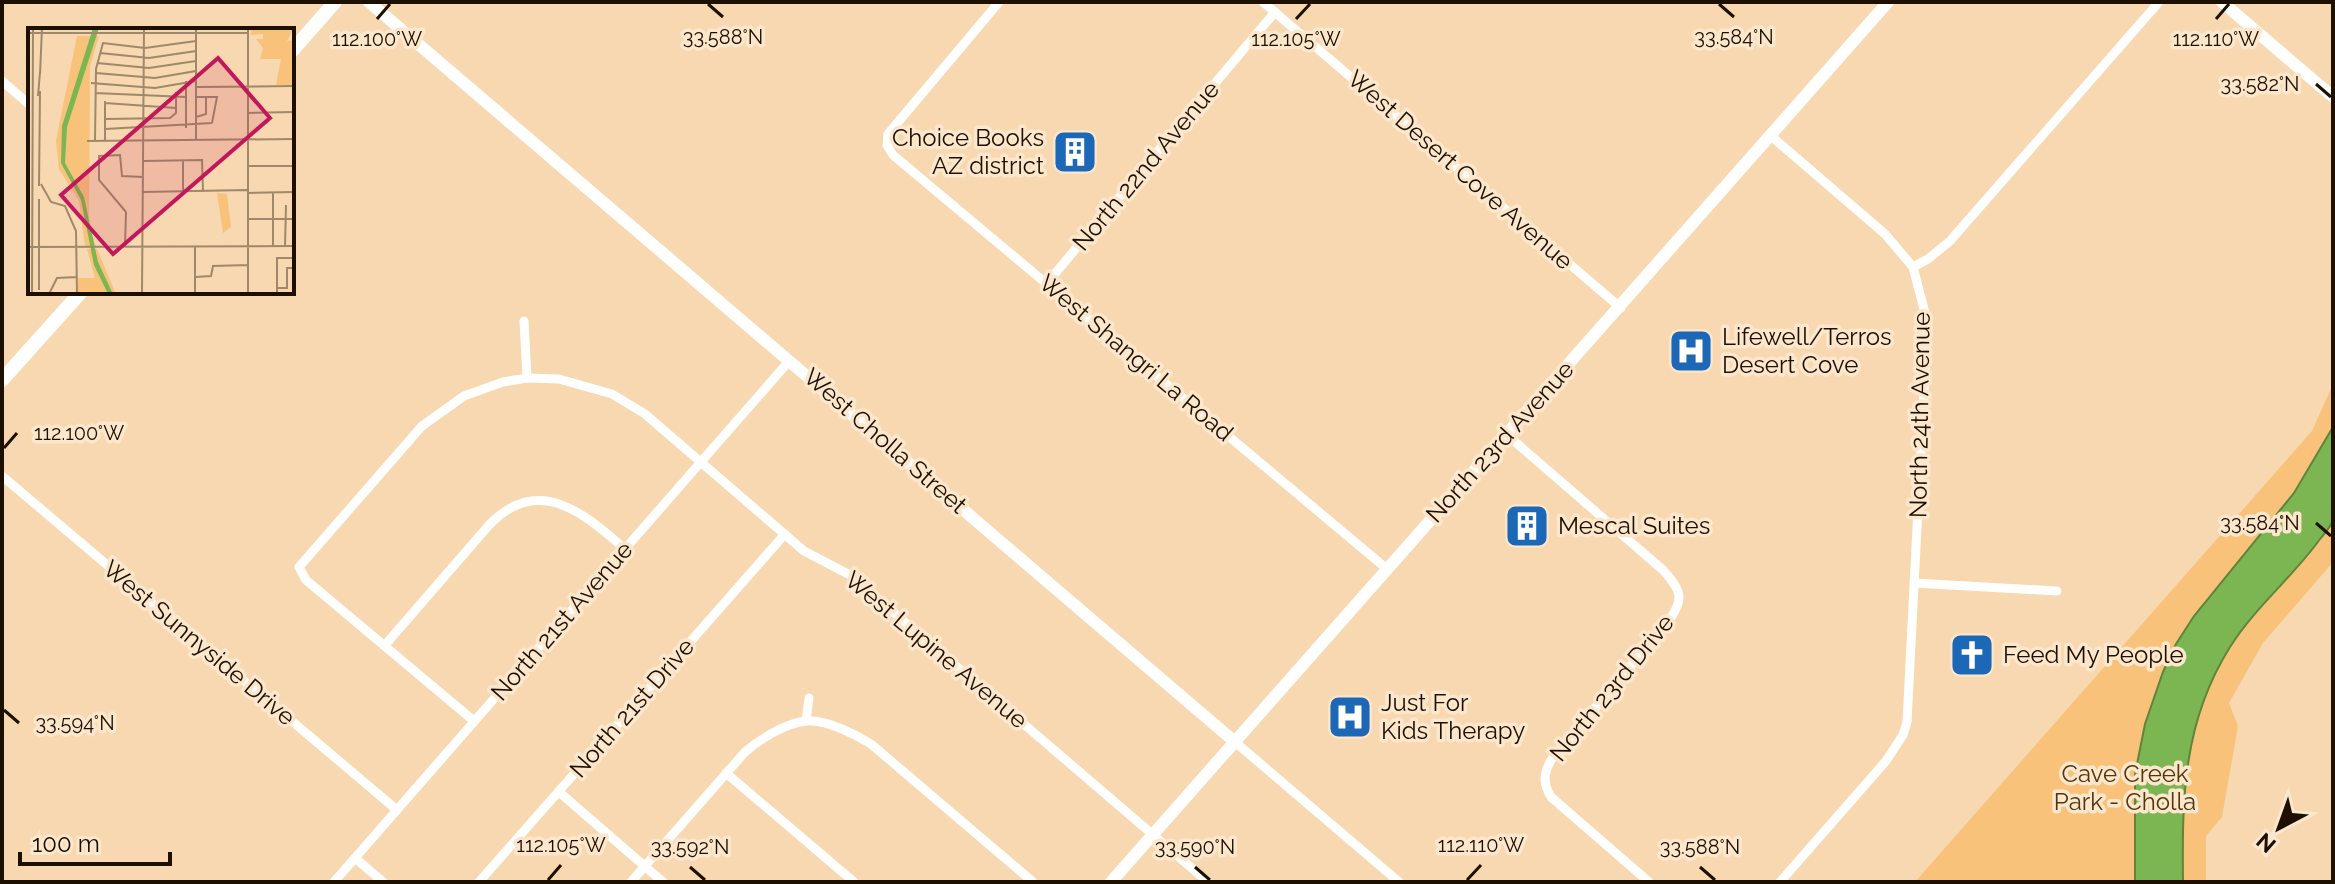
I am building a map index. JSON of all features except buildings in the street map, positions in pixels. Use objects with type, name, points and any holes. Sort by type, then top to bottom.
[{"type":"main road","points":[[294,49],[335,2]]},
{"type":"main road","points":[[2,380],[79,294]]},
{"type":"street","name":"West Cholla Street","points":[[369,2],[1399,882]]},
{"type":"street","name":"West Shangri La Road","points":[[999,2],[888,134],[887,145],[893,155],[1387,569]]},
{"type":"street","name":"West Desert Cove Avenue","points":[[1263,2],[1621,308]]},
{"type":"street","name":"North 23rd Avenue","points":[[1111,882],[1888,2]]},
{"type":"street","points":[[1771,136],[1885,234],[1913,267],[1950,241],[2159,2]]},
{"type":"street","points":[[2222,2],[2333,97]]},
{"type":"street","name":"North 22nd Avenue","points":[[1047,283],[1275,12]]},
{"type":"street","points":[[2,81],[28,103]]},
{"type":"street","name":"North 24th Avenue","points":[[1780,882],[1876,773],[1903,735],[1908,715],[1926,353],[1926,317],[1913,267]]},
{"type":"street","points":[[524,321],[527,378]]},
{"type":"street","name":"North 21st Avenue","points":[[334,882],[790,360]]},
{"type":"street","name":"West Lupine Avenue","points":[[385,645],[306,580],[299,567],[422,426],[475,390],[527,378],[559,379],[612,394],[645,414],[804,551],[850,575],[1208,882]]},
{"type":"street","name":"North 23rd Drive","points":[[1506,434],[1663,570],[1679,592],[1676,612],[1544,772],[1544,784],[1551,797],[1649,882]]},
{"type":"street","name":"West Sunnyside Drive","points":[[2,476],[397,810]]},
{"type":"street","points":[[474,721],[385,645],[500,514],[519,505],[542,501],[574,508],[625,549]]},
{"type":"street","name":"North 21st Drive","points":[[479,882],[785,534]]},
{"type":"street","points":[[1914,583],[2057,591]]},
{"type":"street","points":[[806,721],[809,698]]},
{"type":"street","points":[[631,882],[726,773],[760,739],[806,721],[851,732],[871,744],[1033,882]]},
{"type":"street","points":[[726,773],[854,882]]},
{"type":"street","points":[[559,792],[663,882]]},
{"type":"street","points":[[355,858],[383,882]]},
{"type":"green space","name":"Cave Creek Park - Cholla","points":[[2333,384],[2333,562],[2263,643],[2229,703],[2238,726],[2222,817],[2206,836],[2206,882],[1915,882],[2312,431]]},
{"type":"shaded area","points":[[2333,427],[2334,497],[2331,524],[2240,632],[2214,675],[2203,703],[2188,761],[2183,820],[2183,882],[2135,882],[2135,774],[2145,724],[2163,672],[2194,616],[2294,493]]},
{"type":"place","name":"Choice Books AZ district","points":[[1075,152]]},
{"type":"place","name":"Lifewell/Terros Desert Cove","points":[[1691,351]]},
{"type":"place","name":"Mescal Suites","points":[[1527,526]]},
{"type":"place","name":"Feed My People","points":[[1972,655]]},
{"type":"place","name":"Just For Kids Therapy","points":[[1350,717]]}]
